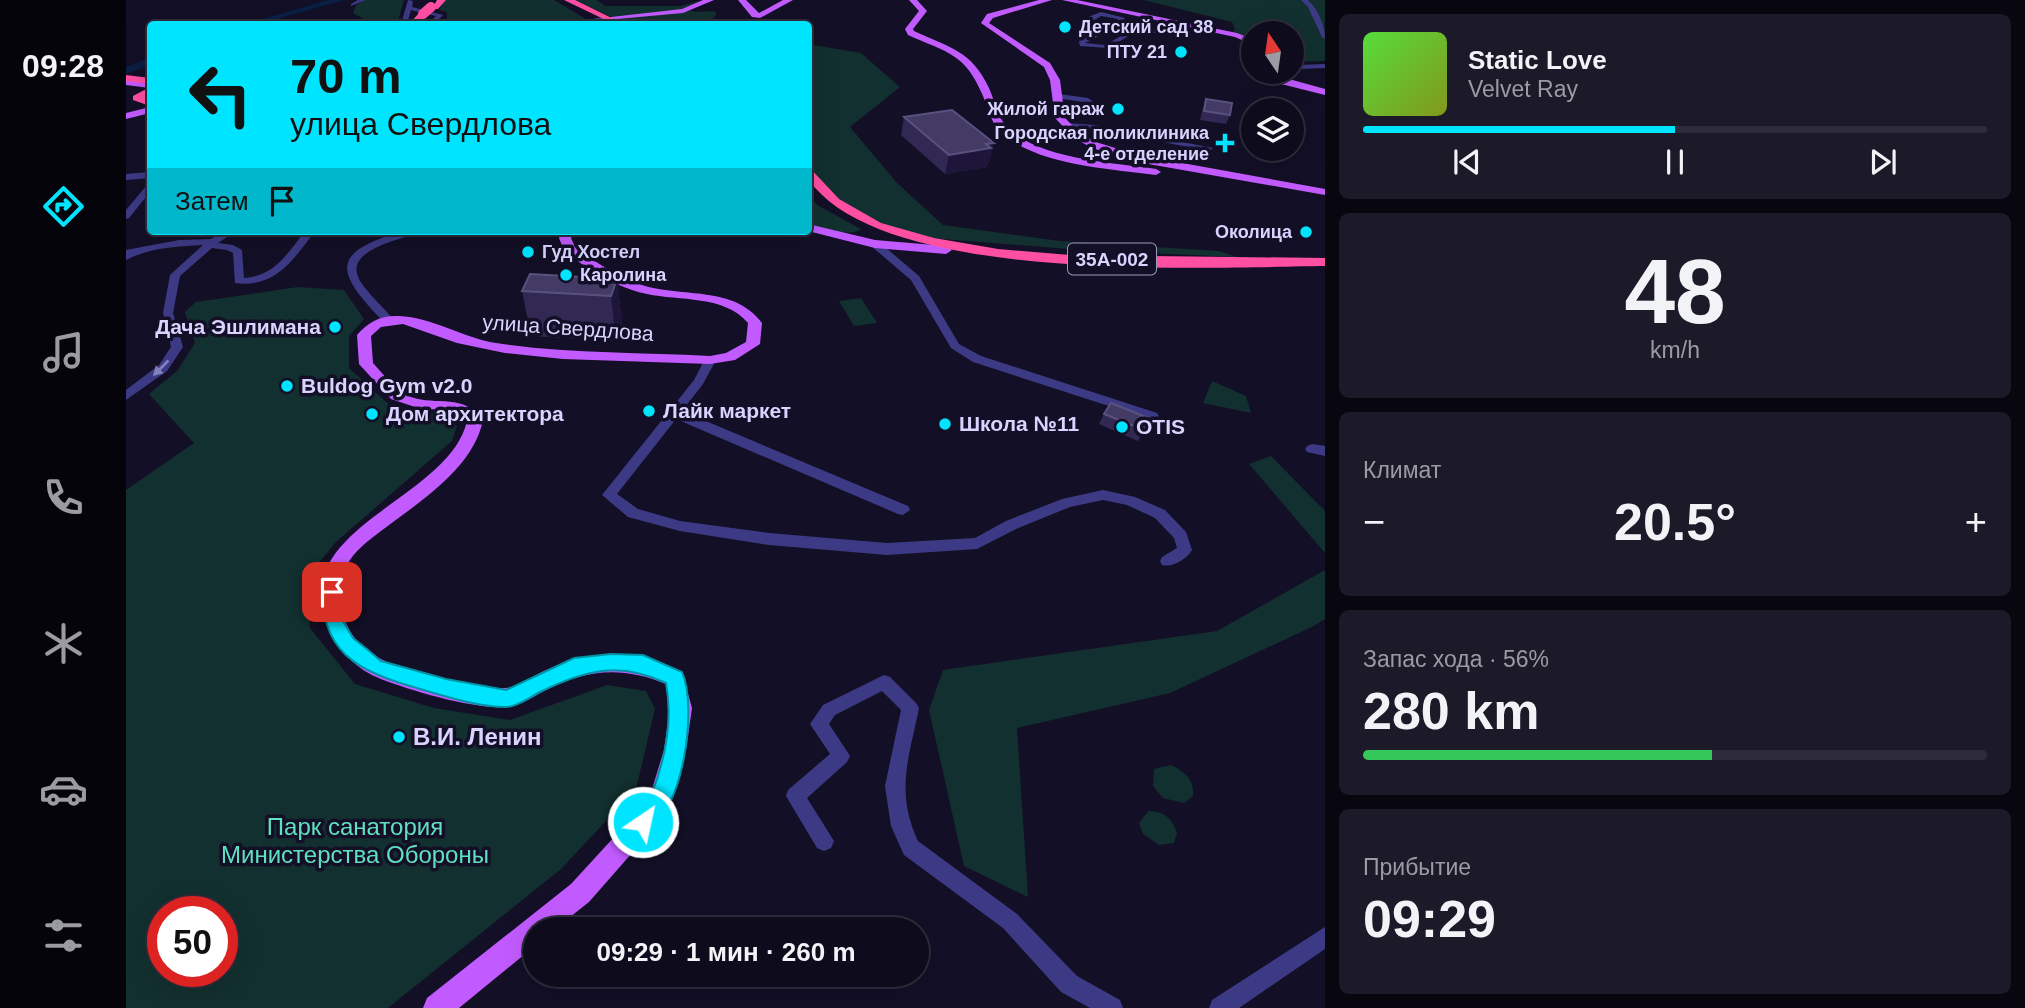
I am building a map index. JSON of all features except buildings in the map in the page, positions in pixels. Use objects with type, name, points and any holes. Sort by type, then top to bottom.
[{"type":"highway","points":[[562,0],[604,20]]},
{"type":"highway","points":[[568,0],[604,20]]},
{"type":"highway","points":[[418,21],[433,7]]},
{"type":"highway","points":[[126,95],[127,81],[147,85]]},
{"type":"highway","points":[[147,89],[137,98],[147,104]]},
{"type":"highway","points":[[126,108],[147,106]]},
{"type":"highway","name":"35А-002","points":[[812,174],[835,202],[898,236],[968,248],[1074,258],[1325,264]]},
{"type":"highway","name":"35А-002","points":[[812,190],[822,201],[864,225],[946,250],[1130,264],[1325,264]]},
{"type":"main road","points":[[604,20],[683,11],[710,0]]},
{"type":"main road","points":[[742,0],[755,15],[760,16],[789,0]]},
{"type":"main road","points":[[913,0],[923,11],[909,29],[911,33],[967,59],[983,85],[1001,127],[1026,145],[1069,159],[1130,170],[1183,174],[1208,170]]},
{"type":"main road","points":[[1048,0],[990,16],[985,23],[1048,65],[1058,83],[1057,106],[1066,125],[1084,140],[1161,165],[1208,170],[1325,192]]},
{"type":"main road","points":[[1066,0],[1241,37]]},
{"type":"main road","points":[[1294,84],[1324,91]]},
{"type":"main road","points":[[126,116],[147,107]]},
{"type":"main road","points":[[849,239],[866,236],[869,232],[864,225]]},
{"type":"main road","points":[[812,228],[875,244],[946,250]]},
{"type":"main road","name":"улица Свердлова","points":[[386,318],[408,321],[473,344],[531,351],[710,359],[730,357],[753,344],[755,323],[751,315],[724,302],[637,288],[569,249],[565,238],[567,235]]},
{"type":"main road","points":[[875,244],[898,236]]},
{"type":"main road","points":[[386,318],[372,325],[364,335],[366,364],[406,401],[454,404],[467,409],[475,420],[469,443],[419,491],[351,547],[338,564],[332,592],[331,616],[346,643],[376,668],[446,688],[507,698],[574,666],[611,662],[643,663],[675,678],[681,708],[675,750],[659,805],[580,893],[437,1008]]},
{"type":"street","points":[[353,5],[363,0]]},
{"type":"street","points":[[405,21],[410,0]]},
{"type":"street","points":[[1304,0],[1311,6],[1325,37]]},
{"type":"street","points":[[410,8],[440,15],[434,21]]},
{"type":"street","points":[[1135,30],[1106,47],[1082,45],[1081,42],[1114,27],[1169,33],[1174,22]]},
{"type":"street","points":[[1304,66],[1325,66]]},
{"type":"street","points":[[1059,96],[1085,100],[1102,110]]},
{"type":"street","points":[[1066,125],[1094,127],[1209,148]]},
{"type":"street","points":[[126,177],[147,175]]},
{"type":"street","points":[[126,216],[147,191]]},
{"type":"street","points":[[126,396],[163,368],[177,346],[168,313],[175,275],[211,243],[224,235]]},
{"type":"street","points":[[126,257],[130,253],[179,243],[211,243],[237,251],[236,278],[239,281],[257,281],[272,278],[307,235]]},
{"type":"street","points":[[386,318],[367,302],[351,278],[352,261],[358,252],[367,246],[396,235]]},
{"type":"street","points":[[875,244],[915,278],[955,346],[977,359],[1153,416]]},
{"type":"street","points":[[710,359],[699,381],[609,495],[633,513],[680,526],[769,539],[887,549],[977,543],[1011,525],[1067,503],[1103,495],[1130,501],[1160,514],[1181,536],[1185,550],[1167,561]]},
{"type":"street","points":[[674,413],[903,510]]},
{"type":"street","points":[[824,841],[794,796],[841,756],[819,724],[829,710],[884,682],[910,708],[894,786],[901,826],[911,848],[1010,921],[1069,984],[1112,1008]]},
{"type":"street","points":[[1220,1008],[1325,937]]},
{"type":"green space","points":[[366,0],[404,0],[398,21],[367,21],[353,13],[356,5]]},
{"type":"green space","points":[[445,0],[554,0],[586,19],[442,21],[447,18],[447,12],[439,10]]},
{"type":"green space","points":[[575,0],[596,0],[606,6],[680,6],[704,0],[684,9],[696,12],[714,11],[717,14],[710,21],[620,21]]},
{"type":"green space","points":[[1144,0],[1325,0],[1325,61],[1304,62],[1304,21],[1241,21],[1241,35],[1232,32],[1235,30],[1232,22]]},
{"type":"green space","points":[[812,45],[861,53],[900,87],[850,127],[897,183],[943,225],[1060,241],[1219,251],[1237,257],[1081,250],[918,237],[876,222],[843,205],[820,182],[812,169]]},
{"type":"green space","points":[[812,200],[861,229],[836,233],[812,226]]},
{"type":"green space","name":"Парк санатория Министерства Обороны","points":[[298,287],[344,290],[364,319],[349,336],[349,368],[394,409],[446,415],[457,426],[452,441],[336,542],[318,564],[310,595],[310,628],[355,684],[434,708],[510,720],[607,685],[646,691],[655,709],[636,789],[561,869],[388,1008],[126,1008],[126,490],[194,443],[149,394],[177,371],[195,343],[185,312],[196,302]]},
{"type":"green space","points":[[861,298],[877,323],[854,326],[839,301]]},
{"type":"green space","points":[[1212,381],[1246,396],[1251,413],[1203,403]]},
{"type":"green space","points":[[1271,456],[1325,511],[1325,553],[1249,464]]},
{"type":"green space","points":[[1325,570],[1325,619],[1312,627],[1170,693],[1017,728],[1028,897],[964,866],[929,710],[943,670],[1217,631]]},
{"type":"green space","points":[[1171,765],[1184,773],[1192,785],[1193,796],[1184,803],[1163,798],[1153,786],[1154,769]]},
{"type":"green space","points":[[1148,811],[1163,814],[1170,820],[1177,833],[1174,843],[1159,845],[1143,834],[1139,823]]},
{"type":"waterway","points":[[261,21],[339,0]]},
{"type":"waterway","points":[[126,71],[147,62]]},
{"type":"place","name":"Детский сад 38","points":[[1065,27]]},
{"type":"place","name":"ПТУ 21","points":[[1181,52]]},
{"type":"place","name":"Жилой гараж","points":[[1118,109]]},
{"type":"place","name":"Городская поликлиника 4-е отделение","points":[[1225,143]]},
{"type":"place","name":"Околица","points":[[1306,232]]},
{"type":"place","name":"Гуд Хостел","points":[[528,252]]},
{"type":"place","name":"Каролина","points":[[566,275]]},
{"type":"place","name":"Дача Эшлимана","points":[[335,327]]},
{"type":"place","name":"Buldog Gym v2.0","points":[[287,386]]},
{"type":"place","name":"Лайк маркет","points":[[649,411]]},
{"type":"place","name":"Дом архитектора","points":[[372,414]]},
{"type":"place","name":"Школа №11","points":[[945,424]]},
{"type":"place","name":"OTIS","points":[[1122,427]]},
{"type":"place","name":"В.И. Ленин","points":[[399,737]]},
{"type":"route","points":[[332,592],[331,616],[346,643],[361,656],[376,668],[446,688],[507,698],[574,666],[611,662],[643,663],[675,678],[681,708],[675,750],[659,805],[643,822]]}]
